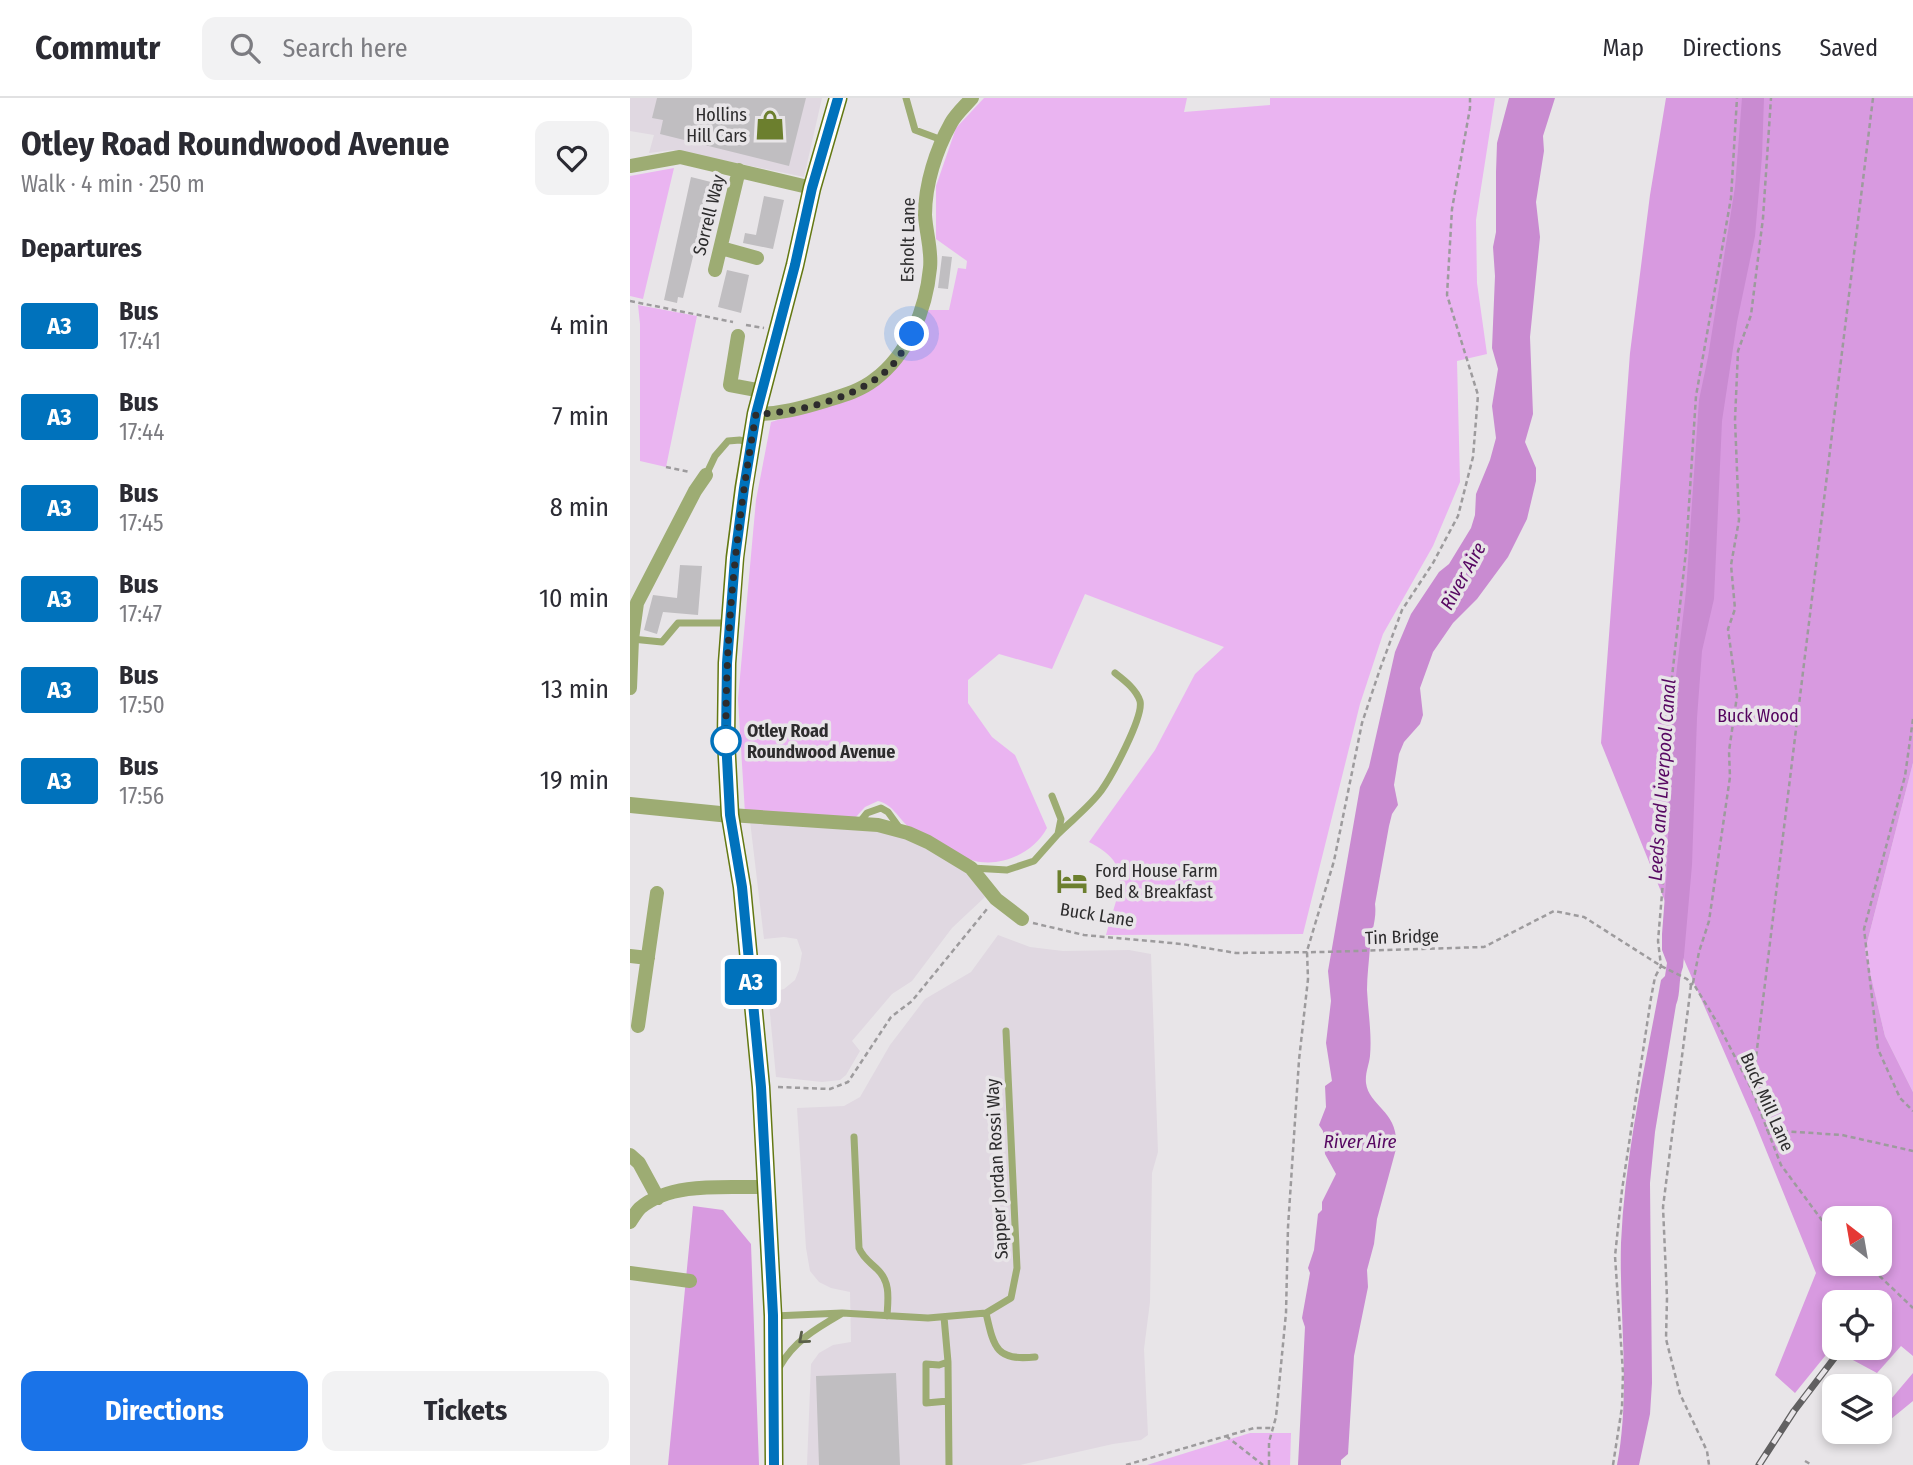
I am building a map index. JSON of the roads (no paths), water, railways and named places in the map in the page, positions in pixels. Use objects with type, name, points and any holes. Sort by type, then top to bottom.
[{"type":"main road","points":[[774,1465],[773,1315],[761,1087],[742,887],[730,815],[726,739],[729,623],[744,488],[756,414],[812,188],[838,98]]},
{"type":"street","name":"Esholt Lane","points":[[756,414],[786,412],[848,394],[872,382],[894,362],[912,334],[926,293],[931,251],[925,218],[926,194],[952,120],[972,98]]},
{"type":"street","points":[[630,166],[680,157],[812,188]]},
{"type":"street","name":"Sorrell Way","points":[[715,270],[739,170]]},
{"type":"street","points":[[721,247],[757,258]]},
{"type":"street","points":[[738,336],[730,385],[762,391]]},
{"type":"street","points":[[630,688],[634,603],[706,475]]},
{"type":"street","points":[[630,805],[878,825],[902,831],[929,842],[971,868],[996,899],[1022,919]]},
{"type":"street","points":[[638,1026],[657,893]]},
{"type":"street","points":[[630,956],[648,958]]},
{"type":"street","points":[[630,1155],[639,1163],[658,1198]]},
{"type":"street","points":[[630,1222],[640,1209],[658,1198],[676,1192],[766,1187]]},
{"type":"street","points":[[630,1273],[690,1281]]},
{"type":"lane","points":[[905,98],[915,130],[943,140]]},
{"type":"lane","points":[[706,475],[715,456],[729,441],[751,443]]},
{"type":"lane","points":[[632,639],[662,642],[678,622],[729,623]]},
{"type":"lane","points":[[971,868],[1007,870],[1034,861],[1101,790],[1137,724],[1140,712],[1140,701],[1130,686],[1115,673]]},
{"type":"lane","points":[[1052,796],[1061,819],[1058,834]]},
{"type":"lane","name":"Sapper Jordan Rossi Way","points":[[986,1313],[1011,1298],[1017,1268],[1006,1031]]},
{"type":"lane","points":[[855,1137],[859,1248],[864,1258],[878,1270],[887,1283],[887,1316]]},
{"type":"lane","points":[[773,1315],[842,1313],[944,1317],[986,1313],[991,1336],[1000,1352],[1014,1359],[1035,1357]]},
{"type":"lane","points":[[774,1376],[787,1353],[801,1340],[842,1313]]},
{"type":"lane","points":[[944,1317],[948,1362],[949,1465]]},
{"type":"lane","points":[[948,1362],[939,1365],[926,1364],[926,1403],[948,1401]]},
{"type":"water","name":"River Aire","points":[[1509,98],[1555,98],[1543,136],[1544,151],[1536,202],[1540,237],[1530,337],[1533,414],[1525,442],[1536,468],[1536,481],[1527,519],[1508,557],[1477,599],[1453,623],[1433,652],[1420,688],[1423,715],[1420,724],[1404,742],[1399,754],[1394,785],[1398,805],[1389,826],[1370,947],[1367,990],[1370,1056],[1366,1079],[1368,1091],[1393,1126],[1396,1149],[1377,1219],[1367,1270],[1368,1287],[1354,1356],[1348,1454],[1341,1460],[1341,1465],[1298,1465],[1305,1327],[1302,1318],[1310,1273],[1308,1268],[1314,1250],[1318,1214],[1336,1174],[1325,1154],[1323,1131],[1319,1125],[1326,1107],[1325,1086],[1332,1081],[1326,1043],[1331,1001],[1328,971],[1360,787],[1369,767],[1395,652],[1411,614],[1439,572],[1449,564],[1471,528],[1476,494],[1496,438],[1492,406],[1498,369],[1492,348],[1495,276],[1493,247],[1496,232],[1497,143]]},
{"type":"water","points":[[1742,98],[1764,98],[1762,156],[1755,236],[1737,322],[1722,421],[1714,599],[1702,651],[1692,865],[1683,967],[1655,1132],[1650,1183],[1650,1414],[1639,1465],[1617,1465],[1623,1410],[1623,1210],[1636,1111],[1661,980],[1665,976],[1667,963],[1662,950],[1662,934],[1672,710],[1686,591],[1699,400],[1735,187]]},
{"type":"railway","points":[[1759,1465],[1794,1411],[1833,1360]]},
{"type":"place","name":"Hollins Hill Cars","points":[[770,125]]},
{"type":"place","name":"Otley Road Roundwood Avenue","points":[[726,741]]},
{"type":"place","name":"Ford House Farm Bed & Breakfast","points":[[1072,881]]},
{"type":"park label","name":"Buck Wood","points":[[1758,716]]},
{"type":"water label","name":"Leeds and Liverpool Canal","points":[[1662,780]]}]
